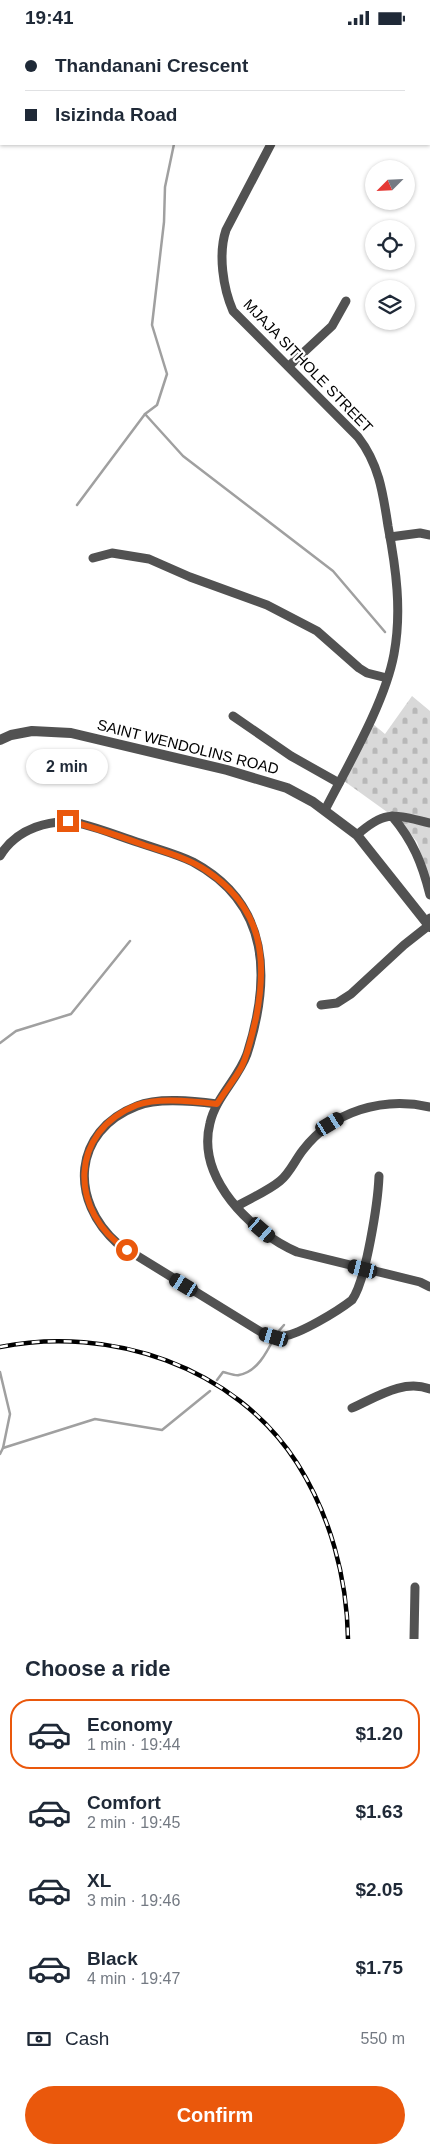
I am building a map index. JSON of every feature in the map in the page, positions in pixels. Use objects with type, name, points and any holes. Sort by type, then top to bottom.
[{"type":"street","name":"MJAJA SITHOLE STREET","points":[[270,145],[226,230],[222,244],[226,292],[233,311],[368,449],[380,479],[390,537],[398,605],[394,656],[387,678],[375,709],[325,810]]},
{"type":"street","points":[[288,367],[332,326],[346,301]]},
{"type":"street","points":[[390,537],[420,533],[430,535]]},
{"type":"street","points":[[93,558],[118,553],[149,559],[190,577],[267,605],[317,631],[367,673],[387,678]]},
{"type":"street","points":[[233,716],[291,756],[338,783]]},
{"type":"street","name":"SAINT WENDOLINS ROAD","points":[[0,740],[11,735],[32,731],[70,733],[258,778],[287,787],[325,810],[357,835],[429,924]]},
{"type":"street","points":[[392,816],[407,834],[415,848],[430,895]]},
{"type":"street","points":[[357,835],[374,820],[392,816],[430,823]]},
{"type":"street","points":[[0,856],[14,839],[31,828],[68,821],[100,829],[192,862],[208,871],[230,891],[245,911],[256,932],[262,955],[262,979],[253,1032],[246,1055],[242,1066],[217,1104],[209,1125],[210,1158],[221,1185],[237,1206],[271,1238],[285,1247],[297,1252],[420,1282],[430,1287]]},
{"type":"street","points":[[321,1005],[337,1003],[351,993],[429,924]]},
{"type":"street","points":[[217,1104],[147,1103],[122,1113],[100,1132],[88,1155],[84,1171],[86,1197],[94,1217],[104,1232],[136,1256],[261,1332],[274,1337],[298,1332],[347,1304],[357,1293],[379,1195],[379,1176]]},
{"type":"street","points":[[237,1206],[280,1181],[319,1131],[341,1117],[367,1107],[382,1104],[418,1104],[430,1107]]},
{"type":"street","points":[[352,1408],[397,1388],[421,1386],[430,1389]]},
{"type":"street","points":[[414,1639],[415,1587]]},
{"type":"green space","points":[[412,696],[430,711],[430,880],[417,842],[401,822],[344,781],[373,724],[385,734]]},
{"type":"waterway","points":[[77,505],[145,414],[157,405],[167,374],[152,325],[164,222],[165,187],[174,145]]},
{"type":"waterway","points":[[145,414],[183,456],[333,571],[385,632]]},
{"type":"waterway","points":[[0,1043],[16,1031],[71,1014],[130,941]]},
{"type":"waterway","points":[[277,1333],[284,1325]]},
{"type":"waterway","points":[[217,1380],[223,1372],[237,1375],[251,1370],[261,1361],[274,1338]]},
{"type":"waterway","points":[[0,1372],[10,1414],[3,1448]]},
{"type":"waterway","points":[[0,1454],[3,1448],[95,1419],[162,1430],[210,1391]]},
{"type":"railway","points":[[0,1347],[42,1342],[84,1342],[126,1348],[166,1360],[205,1378],[240,1401],[271,1429],[297,1463],[319,1504],[340,1570],[347,1616],[348,1639]]},
{"type":"route","points":[[68,821],[100,829],[175,855],[208,871],[230,891],[245,911],[256,932],[262,955],[262,979],[253,1032],[242,1066],[217,1104],[204,1102],[155,1102],[138,1105],[108,1123],[100,1132],[88,1155],[84,1171],[84,1185],[86,1197],[94,1217],[104,1232],[127,1250]]}]
